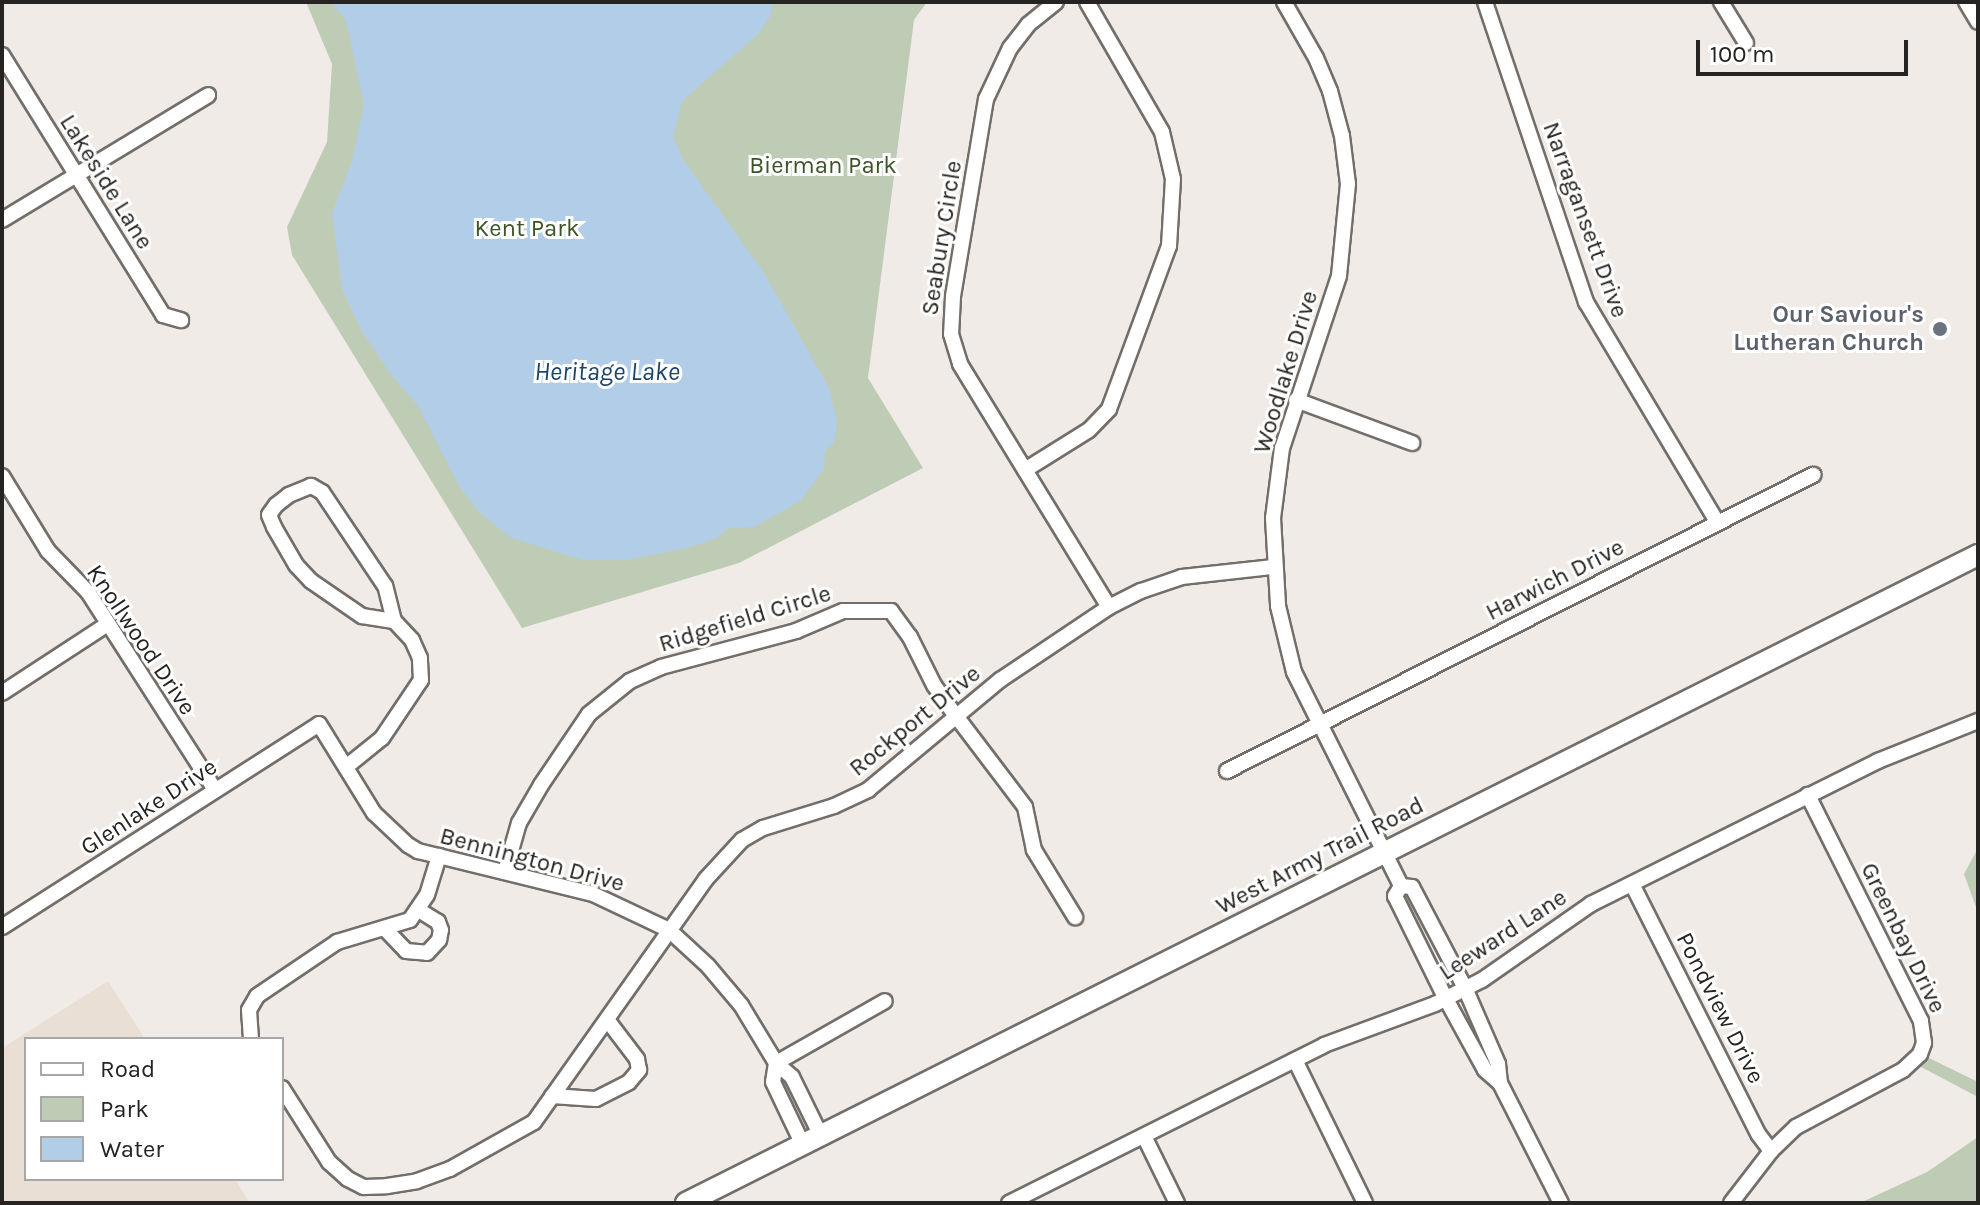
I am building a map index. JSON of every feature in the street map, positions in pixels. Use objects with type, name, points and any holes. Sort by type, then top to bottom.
[{"type":"main road","name":"West Army Trail Road","points":[[686,1203],[1978,555]]},
{"type":"street","name":"Seabury Circle","points":[[1056,2],[1028,25],[1010,48],[986,99],[951,317],[951,334],[960,364],[1109,607]]},
{"type":"street","points":[[1025,470],[1089,430],[1109,409],[1169,246],[1173,179],[1162,132],[1087,2]]},
{"type":"street","name":"Woodlake Drive","points":[[1284,2],[1316,58],[1330,91],[1342,136],[1348,184],[1339,276],[1282,448],[1275,491],[1273,567],[1286,645],[1317,725],[1401,886]]},
{"type":"street","name":"Narragansett Drive","points":[[1485,2],[1590,312],[1718,523]]},
{"type":"street","points":[[1721,2],[1746,43]]},
{"type":"street","points":[[1966,2],[1978,22]]},
{"type":"street","name":"Lakeside Lane","points":[[2,55],[163,315],[181,320]]},
{"type":"street","points":[[2,220],[208,95]]},
{"type":"street","points":[[1296,400],[1412,443]]},
{"type":"street","name":"Harwich Drive","points":[[1227,771],[1813,475]]},
{"type":"street","name":"Knollwood Drive","points":[[2,476],[48,551],[88,592],[215,790]]},
{"type":"street","points":[[346,767],[382,738],[421,680],[416,648],[394,621],[385,586],[322,492],[311,486],[289,495],[269,515],[287,551],[311,581],[362,616],[394,621]]},
{"type":"street","name":"Rockport Drive","points":[[284,1091],[341,1175],[364,1187],[417,1181],[450,1169],[534,1122],[718,863],[742,840],[783,820],[858,796],[1000,680],[1109,607],[1141,591],[1182,577],[1273,567]]},
{"type":"street","name":"Ridgefield Circle","points":[[505,872],[519,823],[578,729],[610,694],[655,669],[796,631],[843,611],[891,611],[910,637],[930,678],[1025,807],[1033,828],[1034,850],[1075,917]]},
{"type":"street","points":[[2,693],[108,624]]},
{"type":"street","name":"Leeward Lane","points":[[1009,1203],[1342,1037],[1446,999],[1591,904],[1878,761],[1978,721]]},
{"type":"street","name":"Bennington Drive","points":[[319,724],[387,828],[418,851],[593,894],[669,930],[731,992],[776,1063],[792,1077],[812,1140]]},
{"type":"street","name":"Glenlake Drive","points":[[2,927],[319,724]]},
{"type":"street","name":"Greenbay Drive","points":[[1731,1203],[1771,1151],[1810,1118],[1903,1070],[1920,1054],[1924,1043],[1921,1021],[1808,795]]},
{"type":"street","points":[[251,1037],[249,1010],[264,989],[337,942],[386,930],[410,920],[419,910],[439,856]]},
{"type":"street","name":"Pondview Drive","points":[[1632,884],[1759,1135],[1771,1151]]},
{"type":"street","name":"Woodlake Drive","points":[[1401,886],[1412,887],[1465,988],[1498,1064],[1500,1083],[1561,1203]]},
{"type":"street","name":"Woodlake Drive","points":[[1401,886],[1395,896],[1446,999],[1485,1070],[1500,1083]]},
{"type":"street","points":[[386,930],[406,951],[427,953],[439,940],[441,930],[438,922],[419,910]]},
{"type":"street","points":[[776,1063],[885,1001]]},
{"type":"street","points":[[552,1096],[596,1099],[629,1082],[639,1070],[637,1059],[608,1021]]},
{"type":"street","points":[[1295,1060],[1365,1203]]},
{"type":"street","points":[[1144,1136],[1177,1203]]},
{"type":"shaded area","points":[[108,981],[144,1037],[24,1037],[24,1181],[236,1181],[250,1203],[2,1203],[2,1048]]},
{"type":"green space","name":"Heritage Lake","points":[[306,2],[927,2],[914,20],[868,378],[923,468],[739,563],[522,628],[292,255],[287,227],[327,142],[332,64]]},
{"type":"green space","points":[[1978,848],[1978,913],[1964,874]]},
{"type":"green space","points":[[1927,1057],[1978,1082],[1978,1097],[1921,1067]]},
{"type":"green space","points":[[1978,1137],[1978,1203],[1860,1203],[1927,1172]]},
{"type":"water","name":"Heritage Lake","points":[[331,2],[773,2],[770,17],[758,34],[682,101],[673,137],[682,158],[764,273],[829,388],[837,422],[834,442],[825,451],[824,469],[800,501],[754,527],[728,528],[717,538],[687,548],[626,560],[583,560],[534,545],[510,537],[479,512],[459,486],[418,406],[390,373],[361,330],[342,289],[332,213],[352,161],[364,105],[345,19]]},
{"type":"place","name":"Our Saviour's Lutheran Church","points":[[1940,329]]},
{"type":"park label","name":"Bierman Park","points":[[823,166]]},
{"type":"park label","name":"Kent Park","points":[[527,229]]}]
